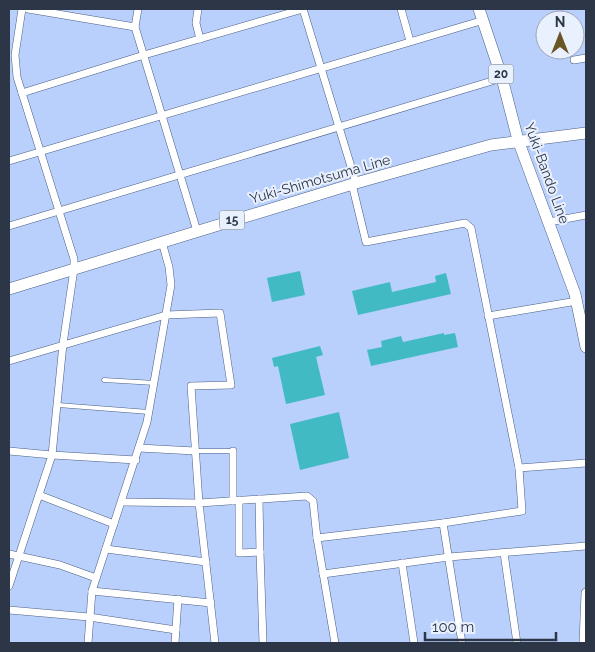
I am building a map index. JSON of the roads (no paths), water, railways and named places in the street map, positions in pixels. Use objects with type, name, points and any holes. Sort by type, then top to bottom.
[{"type":"main road","name":"Yuki-Bando Line","points":[[480,9],[502,78],[518,140],[577,301],[586,347]]},
{"type":"main road","name":"Yuki-Shimotsuma Line","points":[[9,289],[354,184],[491,145],[518,140],[586,133]]},
{"type":"street","points":[[9,586],[52,456],[63,344],[74,269],[74,259],[17,77],[15,55],[22,9]]},
{"type":"street","points":[[28,9],[135,27]]},
{"type":"street","points":[[138,9],[135,27],[197,231]]},
{"type":"street","points":[[198,9],[196,23],[200,39]]},
{"type":"street","points":[[22,92],[303,9],[339,126],[366,242],[465,224],[470,228],[519,468],[522,511],[444,523],[317,538]]},
{"type":"street","points":[[401,9],[410,41]]},
{"type":"street","points":[[9,161],[162,114],[484,20]]},
{"type":"street","points":[[9,226],[502,78]]},
{"type":"street","points":[[549,222],[586,215]]},
{"type":"street","points":[[88,643],[92,590],[136,460],[155,383],[170,285],[162,242]]},
{"type":"street","points":[[488,316],[577,301]]},
{"type":"street","points":[[9,361],[166,315],[220,313],[231,385],[191,386],[198,503],[215,643]]},
{"type":"street","points":[[139,448],[195,451]]},
{"type":"street","points":[[9,451],[52,456],[136,460]]},
{"type":"street","points":[[233,451],[239,553],[260,552]]},
{"type":"street","points":[[519,468],[586,463]]},
{"type":"street","points":[[39,495],[114,524]]},
{"type":"street","points":[[122,502],[198,503],[307,496],[313,501],[317,538],[335,643]]},
{"type":"street","points":[[259,499],[264,643]]},
{"type":"street","points":[[444,523],[462,643]]},
{"type":"street","points":[[323,574],[449,557],[586,546]]},
{"type":"street","points":[[106,549],[206,562]]},
{"type":"street","points":[[504,553],[517,643]]},
{"type":"street","points":[[9,554],[60,565],[96,578]]},
{"type":"street","points":[[402,563],[414,643]]},
{"type":"street","points":[[92,590],[211,603]]},
{"type":"street","points":[[584,643],[586,593]]},
{"type":"street","points":[[175,643],[178,599]]},
{"type":"street","points":[[9,610],[89,617],[176,630]]},
{"type":"lane","points":[[104,380],[155,383]]},
{"type":"lane","points":[[58,405],[149,412]]},
{"type":"lane","points":[[195,451],[233,451]]}]
